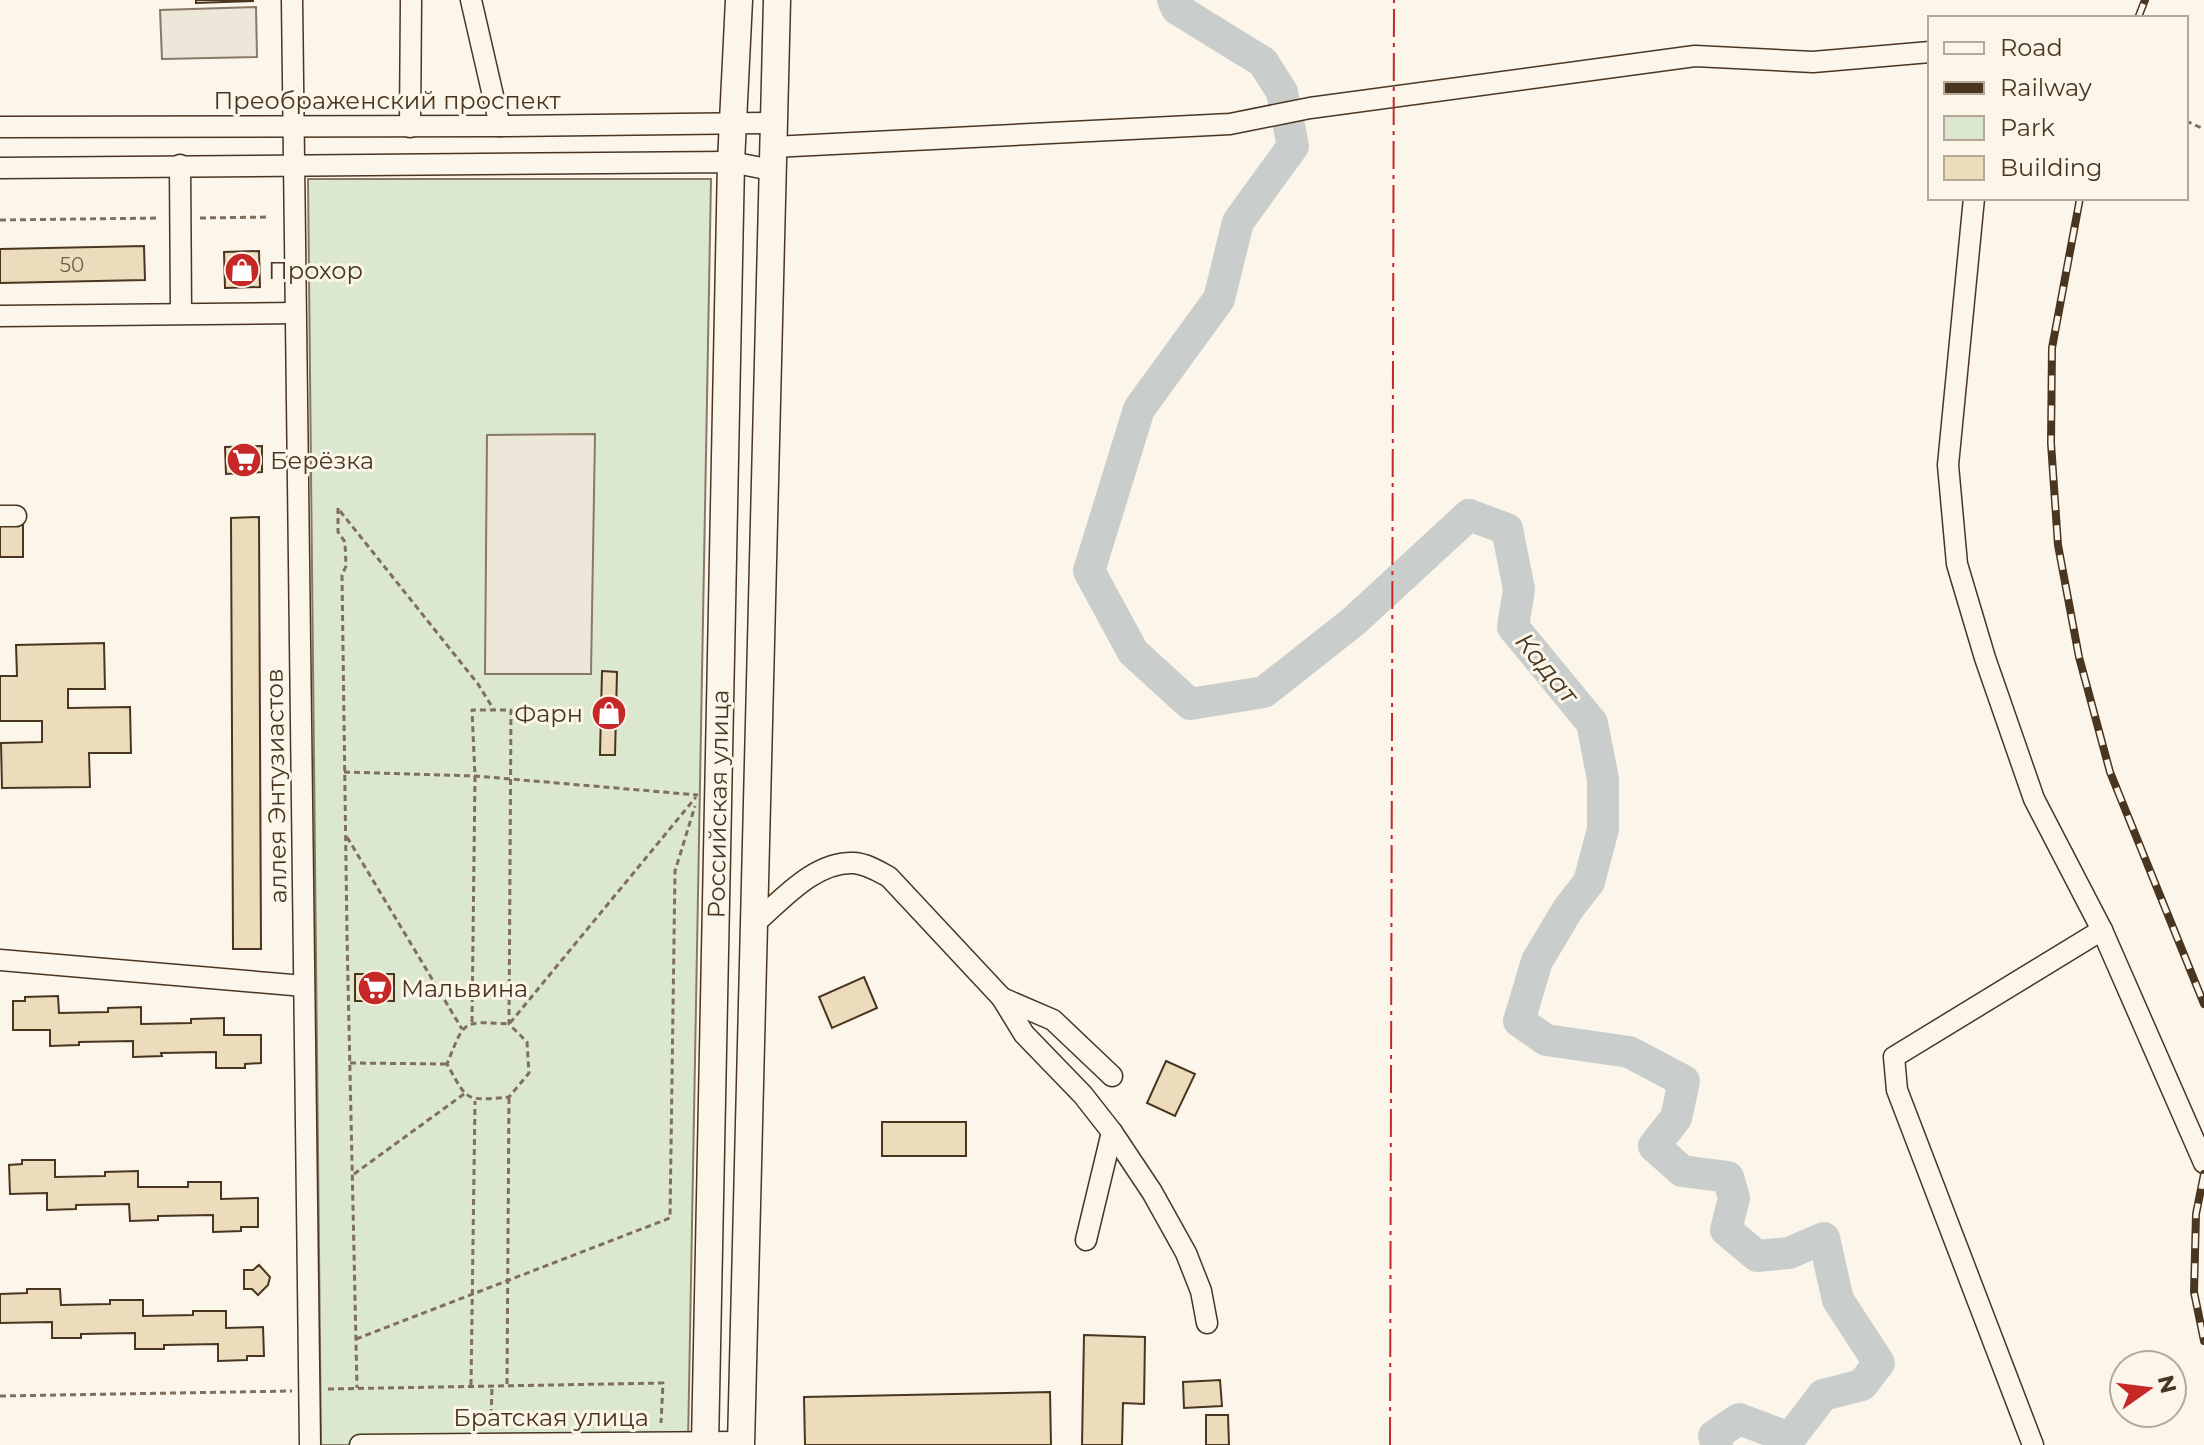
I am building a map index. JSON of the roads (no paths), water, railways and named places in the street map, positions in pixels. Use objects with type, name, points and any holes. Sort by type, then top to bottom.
[{"type":"main road","name":"Российская улица","points":[[705,1444],[731,162],[739,0]]},
{"type":"main road","name":"Российская улица","points":[[741,1443],[777,0]]},
{"type":"street","name":"аллея Энтузиастов","points":[[292,0],[310,1445]]},
{"type":"street","points":[[410,127],[411,0]]},
{"type":"street","points":[[471,0],[500,126]]},
{"type":"street","points":[[0,168],[731,162],[773,147],[1230,124],[1310,108],[1695,56],[1813,62],[1928,52]]},
{"type":"street","name":"Преображенский проспект","points":[[0,127],[732,123],[773,147]]},
{"type":"street","points":[[180,165],[181,313]]},
{"type":"street","points":[[1974,200],[1948,465],[1957,564],[1985,658],[2034,799],[2102,930],[2204,1163]]},
{"type":"street","points":[[0,316],[295,313]]},
{"type":"street","points":[[754,924],[805,880],[838,864],[855,863],[889,877],[1002,998],[1024,1034],[1083,1095],[1112,1132],[1152,1192],[1186,1253],[1201,1291],[1207,1323]]},
{"type":"street","points":[[2033,1445],[1897,1090],[1894,1057],[2102,930]]},
{"type":"street","points":[[0,960],[304,986]]},
{"type":"street","points":[[1002,998],[1053,1020],[1112,1076]]},
{"type":"street","points":[[1086,1240],[1112,1132]]},
{"type":"street","name":"Братская улица","points":[[360,1445],[741,1443]]},
{"type":"waterway","name":"Кадат","points":[[1173,0],[1177,9],[1263,62],[1282,92],[1293,146],[1238,222],[1219,299],[1139,409],[1089,571],[1133,652],[1190,704],[1264,692],[1354,621],[1469,515],[1507,529],[1519,589],[1513,627],[1592,723],[1603,779],[1603,829],[1589,882],[1568,909],[1537,961],[1519,1021],[1546,1040],[1629,1052],[1684,1081],[1676,1118],[1654,1146],[1682,1171],[1728,1177],[1734,1198],[1726,1230],[1757,1256],[1789,1253],[1824,1238],[1838,1300],[1879,1363],[1862,1385],[1823,1395],[1790,1438],[1739,1419],[1714,1436],[1717,1445]]},
{"type":"railway","points":[[2139,16],[2145,0]]},
{"type":"railway","points":[[2080,200],[2052,348],[2051,443],[2058,545],[2079,657],[2110,772],[2204,1004]]},
{"type":"railway","points":[[2204,1174],[2196,1214],[2194,1292],[2204,1341]]},
{"type":"place","name":"Прохор","points":[[242,270]]},
{"type":"place","name":"Берёзка","points":[[244,460]]},
{"type":"place","name":"Фарн","points":[[609,713]]},
{"type":"place","name":"Мальвина","points":[[375,988]]}]
